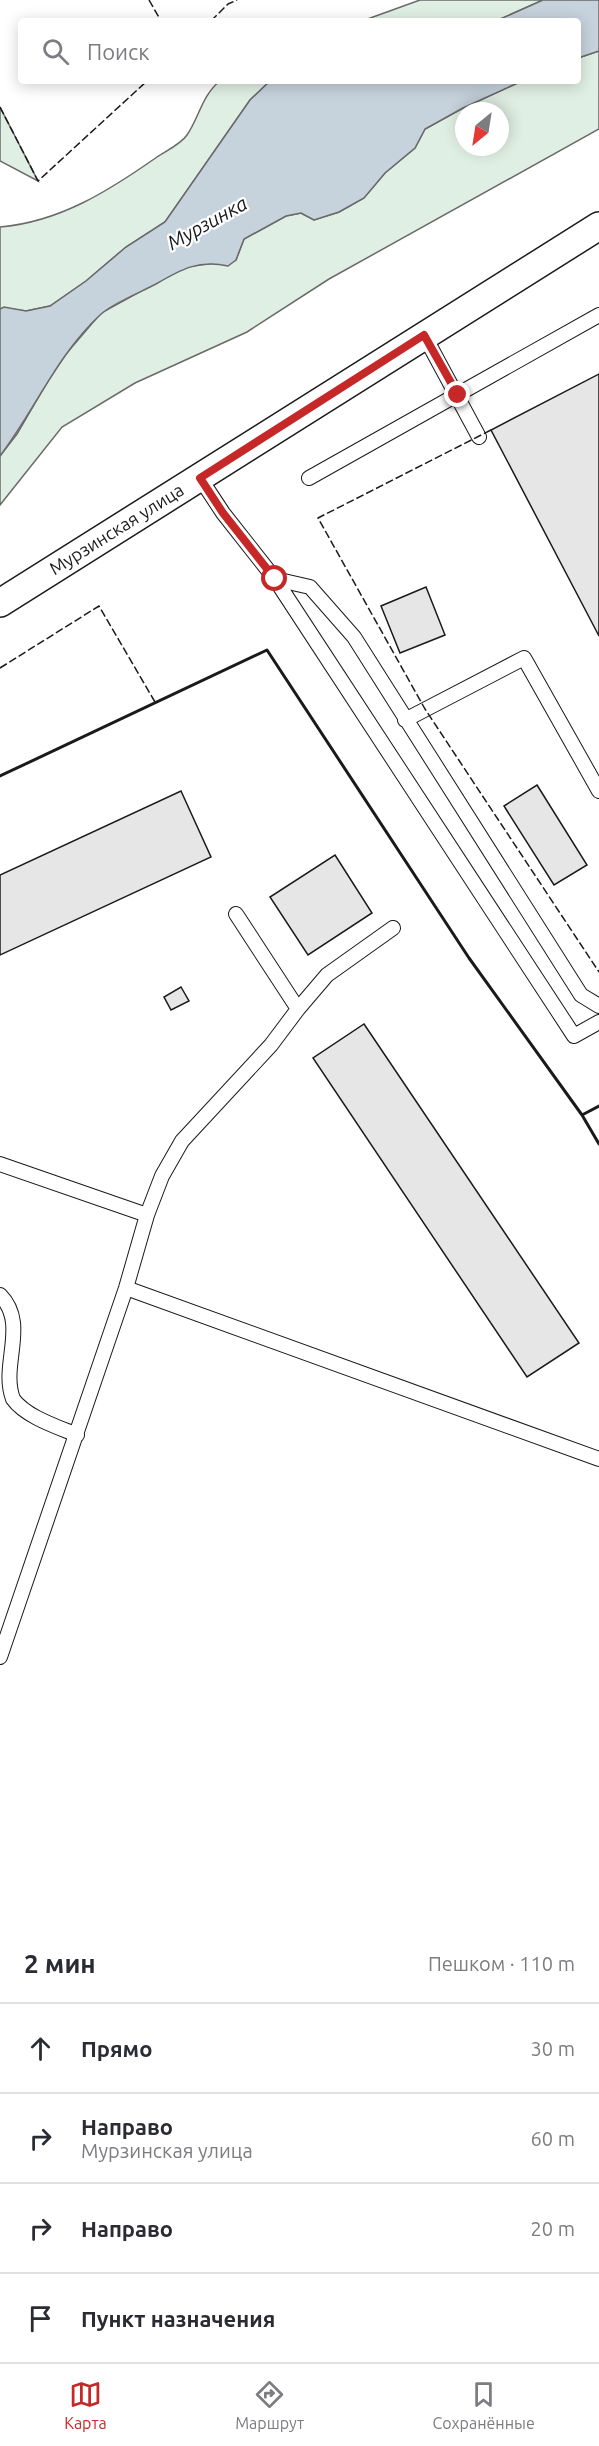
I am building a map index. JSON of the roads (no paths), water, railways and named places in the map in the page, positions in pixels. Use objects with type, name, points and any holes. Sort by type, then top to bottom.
[{"type":"street","name":"Мурзинская улица","points":[[0,603],[599,226]]},
{"type":"lane","points":[[309,478],[599,315]]},
{"type":"lane","points":[[424,335],[479,437]]},
{"type":"lane","points":[[200,478],[223,513],[275,579],[574,1036],[599,1022]]},
{"type":"lane","points":[[275,579],[310,587],[354,637],[581,995],[599,1006]]},
{"type":"lane","points":[[405,720],[524,658],[599,791]]},
{"type":"lane","points":[[236,914],[298,1009]]},
{"type":"lane","points":[[0,1657],[77,1435],[126,1288],[147,1215],[162,1176],[182,1141],[271,1045],[327,975],[393,927]]},
{"type":"lane","points":[[0,1164],[147,1215]]},
{"type":"lane","points":[[126,1288],[599,1459]]},
{"type":"lane","points":[[0,1294],[11,1314],[2,1376],[13,1400],[39,1419],[77,1435]]},
{"type":"water","points":[[543,0],[599,0],[599,51],[581,57],[581,18],[503,18]]},
{"type":"water","name":"Мурзинка","points":[[267,84],[515,84],[476,102],[455,102],[455,112],[425,129],[415,148],[385,173],[364,198],[339,212],[314,220],[301,213],[286,216],[244,239],[236,260],[228,266],[208,264],[190,267],[105,311],[71,347],[0,456],[0,309],[4,307],[26,311],[50,306],[86,281],[126,247],[165,222],[250,100]]}]
